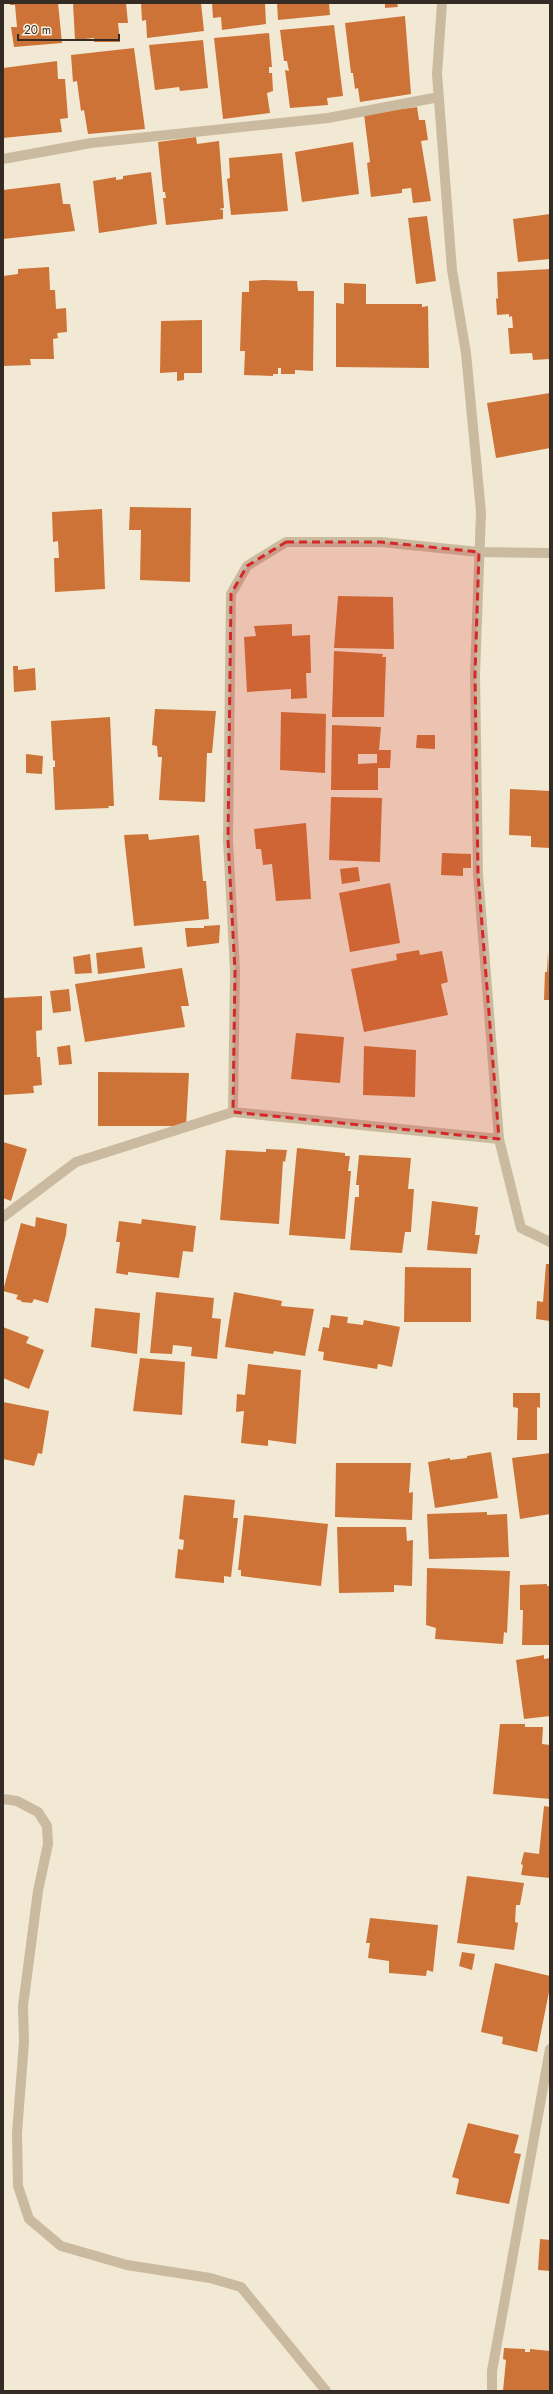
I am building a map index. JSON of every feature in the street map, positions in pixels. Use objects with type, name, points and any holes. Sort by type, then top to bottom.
[{"type":"street","points":[[442,3],[437,74],[452,270],[466,353],[482,512],[475,674],[478,874],[499,1139],[521,1228],[550,1242]]},
{"type":"street","points":[[3,159],[91,143],[328,118],[439,97]]},
{"type":"street","points":[[233,1112],[235,971],[228,840],[231,594],[247,566],[286,542],[381,542],[480,552],[550,553]]},
{"type":"street","points":[[3,1217],[76,1162],[233,1112],[499,1139]]},
{"type":"street","points":[[3,1799],[17,1801],[38,1812],[47,1826],[48,1844],[38,1891],[23,2006],[24,2042],[17,2133],[18,2186],[29,2219],[61,2246],[127,2265],[210,2278],[241,2287],[326,2391]]},
{"type":"street","points":[[492,2391],[493,2363],[550,2048]]},
{"type":"highlighted area","points":[[286,542],[381,542],[479,552],[475,674],[478,874],[499,1139],[233,1112],[235,971],[228,840],[231,594],[247,566]]},
{"type":"building","points":[[10,3],[58,3],[62,43],[14,47],[11,27],[17,27],[15,5],[10,5]]},
{"type":"building","points":[[73,3],[126,3],[128,23],[118,23],[120,42],[94,42],[94,38],[75,40]]},
{"type":"building","points":[[141,3],[201,3],[204,31],[147,38],[146,20],[142,21]]},
{"type":"building","points":[[212,3],[265,3],[266,24],[222,30],[221,17],[213,18]]},
{"type":"building","points":[[277,3],[329,3],[330,15],[278,20]]},
{"type":"building","points":[[385,3],[397,3],[398,7],[385,8]]},
{"type":"building","points":[[405,16],[411,94],[360,102],[358,88],[355,89],[353,73],[351,73],[345,23]]},
{"type":"building","points":[[334,25],[343,96],[327,98],[328,105],[290,108],[285,70],[289,71],[287,61],[284,61],[280,30]]},
{"type":"building","points":[[269,33],[272,67],[269,67],[269,73],[272,73],[273,91],[267,93],[270,113],[223,119],[214,38]]},
{"type":"building","points":[[203,40],[208,88],[180,91],[179,87],[155,90],[149,45]]},
{"type":"building","points":[[134,48],[145,129],[88,134],[84,110],[81,111],[77,81],[73,82],[71,55]]},
{"type":"building","points":[[57,61],[58,79],[65,79],[68,118],[60,119],[62,132],[3,138],[3,68]]},
{"type":"building","points":[[417,107],[419,120],[425,120],[428,140],[421,141],[431,201],[413,203],[411,188],[402,189],[402,193],[371,197],[367,163],[370,162],[364,114]]},
{"type":"building","points":[[196,137],[197,144],[219,141],[224,208],[219,209],[223,210],[223,219],[166,225],[163,198],[166,198],[165,192],[163,192],[158,142]]},
{"type":"building","points":[[353,142],[359,194],[302,202],[295,152]]},
{"type":"building","points":[[282,153],[288,211],[231,215],[227,179],[230,178],[229,158]]},
{"type":"building","points":[[151,172],[157,224],[99,233],[93,181],[116,177],[116,180],[123,179],[123,176]]},
{"type":"building","points":[[60,183],[63,204],[70,204],[75,231],[3,239],[3,190]]},
{"type":"building","points":[[550,214],[550,259],[518,262],[513,219]]},
{"type":"building","points":[[427,216],[436,281],[416,284],[408,218]]},
{"type":"building","points":[[49,267],[50,290],[55,290],[56,309],[66,308],[67,332],[57,333],[58,338],[53,339],[54,359],[30,359],[31,365],[3,366],[3,276],[18,274],[18,269]]},
{"type":"building","points":[[550,269],[550,359],[533,360],[532,353],[510,354],[508,328],[513,328],[512,316],[509,317],[509,314],[497,315],[497,272]]},
{"type":"building","points":[[249,281],[297,281],[298,291],[314,291],[313,371],[295,370],[295,374],[281,374],[281,368],[278,368],[278,374],[273,374],[273,376],[244,375],[245,351],[240,351],[242,292],[249,292]]},
{"type":"building","points":[[344,283],[366,284],[366,304],[422,304],[422,307],[428,306],[429,368],[336,367],[336,303],[344,304]]},
{"type":"building","points":[[202,320],[202,373],[184,373],[184,380],[177,381],[177,372],[160,373],[161,321]]},
{"type":"building","points":[[550,393],[550,448],[496,458],[487,403]]},
{"type":"building","points":[[130,507],[191,508],[190,582],[140,580],[141,530],[129,530]]},
{"type":"building","points":[[102,509],[105,589],[55,592],[54,558],[59,558],[58,541],[53,542],[52,512]]},
{"type":"building","points":[[338,596],[393,597],[394,649],[334,648]]},
{"type":"building","points":[[292,624],[292,636],[310,635],[311,673],[306,673],[307,698],[291,699],[291,689],[247,692],[244,637],[256,636],[254,626]]},
{"type":"building","points":[[334,651],[383,654],[382,657],[386,657],[384,717],[332,717]]},
{"type":"building","points":[[13,666],[18,666],[18,670],[35,668],[36,690],[14,692]]},
{"type":"building","points":[[155,709],[216,711],[212,753],[207,753],[205,802],[159,800],[162,757],[158,757],[157,746],[152,745]]},
{"type":"building","points":[[281,712],[326,714],[325,773],[280,770]]},
{"type":"building","points":[[110,717],[114,806],[108,806],[109,808],[55,810],[53,767],[55,767],[55,761],[53,760],[51,721]]},
{"type":"building","points":[[332,725],[381,727],[379,750],[391,750],[390,768],[378,768],[378,790],[331,790]],"holes":[[[358,754],[377,754],[377,763],[358,764]]]},
{"type":"building","points":[[417,735],[435,735],[435,749],[416,748]]},
{"type":"building","points":[[26,754],[43,756],[42,774],[26,773]]},
{"type":"building","points":[[510,789],[550,791],[550,848],[531,847],[531,836],[509,835]]},
{"type":"building","points":[[331,797],[382,798],[380,862],[329,860]]},
{"type":"building","points":[[306,823],[311,899],[276,901],[272,864],[263,865],[261,849],[256,849],[254,829]]},
{"type":"building","points":[[148,834],[149,840],[199,835],[203,881],[206,881],[209,919],[134,926],[124,835]]},
{"type":"building","points":[[442,853],[471,854],[471,868],[463,868],[463,876],[441,875]]},
{"type":"building","points":[[358,867],[360,881],[342,884],[340,869]]},
{"type":"building","points":[[390,883],[400,943],[350,952],[339,893]]},
{"type":"building","points":[[220,925],[219,943],[187,947],[185,928],[204,928],[204,926]]},
{"type":"building","points":[[142,947],[145,968],[98,974],[96,953]]},
{"type":"building","points":[[419,950],[420,955],[442,951],[448,982],[441,984],[448,1015],[364,1032],[351,969],[397,960],[396,954]]},
{"type":"building","points":[[548,952],[550,1000],[544,1000],[545,972],[547,972]]},
{"type":"building","points":[[90,954],[92,973],[75,974],[73,957]]},
{"type":"building","points":[[182,968],[189,1006],[181,1006],[185,1027],[85,1042],[75,984]]},
{"type":"building","points":[[69,989],[71,1011],[53,1013],[50,991]]},
{"type":"building","points":[[42,996],[42,1030],[36,1031],[37,1057],[40,1057],[42,1085],[33,1086],[34,1093],[3,1095],[3,998]]},
{"type":"building","points":[[296,1033],[344,1037],[340,1083],[291,1079]]},
{"type":"building","points":[[70,1045],[72,1064],[59,1065],[57,1047]]},
{"type":"building","points":[[364,1046],[416,1050],[415,1097],[363,1095]]},
{"type":"building","points":[[98,1072],[189,1073],[186,1126],[98,1126]]},
{"type":"building","points":[[3,1142],[27,1149],[11,1201],[3,1198]]},
{"type":"building","points":[[297,1148],[345,1153],[345,1156],[350,1156],[348,1171],[351,1171],[345,1239],[289,1235]]},
{"type":"building","points":[[266,1149],[287,1150],[285,1162],[283,1161],[279,1224],[220,1220],[226,1150],[266,1152]]},
{"type":"building","points":[[359,1155],[411,1158],[408,1189],[414,1189],[411,1232],[405,1232],[402,1253],[350,1250],[355,1197],[359,1197],[359,1185],[356,1185]]},
{"type":"building","points":[[432,1201],[478,1207],[475,1235],[480,1235],[477,1254],[427,1250]]},
{"type":"building","points":[[36,1217],[67,1224],[66,1235],[48,1303],[34,1299],[32,1303],[21,1302],[22,1301],[16,1299],[18,1295],[3,1291],[21,1223],[35,1227]]},
{"type":"building","points":[[142,1219],[196,1226],[193,1252],[183,1251],[179,1278],[128,1272],[128,1275],[116,1273],[120,1242],[116,1242],[119,1221],[141,1224]]},
{"type":"building","points":[[546,1264],[550,1264],[550,1321],[536,1319],[537,1301],[543,1302]]},
{"type":"building","points":[[405,1267],[471,1268],[471,1322],[404,1322]]},
{"type":"building","points":[[156,1292],[214,1298],[212,1318],[221,1319],[217,1359],[191,1356],[192,1347],[173,1345],[172,1354],[150,1353]]},
{"type":"building","points":[[234,1292],[282,1301],[281,1306],[314,1309],[305,1356],[274,1351],[273,1354],[225,1347]]},
{"type":"building","points":[[95,1308],[140,1313],[137,1354],[91,1347]]},
{"type":"building","points":[[331,1315],[348,1317],[347,1323],[363,1325],[364,1320],[400,1327],[392,1367],[378,1364],[377,1369],[323,1360],[324,1352],[318,1351],[323,1327],[329,1328]]},
{"type":"building","points":[[3,1327],[29,1337],[26,1343],[44,1350],[29,1389],[3,1378]]},
{"type":"building","points":[[140,1358],[185,1362],[182,1415],[133,1411]]},
{"type":"building","points":[[248,1364],[301,1370],[296,1444],[268,1440],[268,1446],[241,1443],[244,1411],[236,1412],[237,1394],[245,1395]]},
{"type":"building","points":[[513,1393],[540,1393],[540,1408],[537,1407],[537,1440],[517,1440],[518,1408],[513,1407]]},
{"type":"building","points":[[3,1402],[49,1411],[42,1454],[38,1453],[34,1466],[3,1459]]},
{"type":"building","points":[[491,1452],[498,1498],[435,1508],[428,1462],[450,1458],[450,1460],[467,1458],[467,1456]]},
{"type":"building","points":[[550,1453],[550,1514],[520,1519],[512,1458]]},
{"type":"building","points":[[336,1463],[411,1463],[409,1493],[413,1492],[412,1520],[335,1517]]},
{"type":"building","points":[[184,1495],[235,1500],[233,1518],[238,1518],[231,1577],[224,1576],[224,1583],[175,1578],[178,1549],[183,1550],[184,1540],[179,1539]]},
{"type":"building","points":[[487,1512],[487,1515],[507,1514],[509,1557],[429,1559],[427,1514]]},
{"type":"building","points":[[244,1515],[328,1524],[321,1586],[241,1576],[241,1570],[238,1570]]},
{"type":"building","points":[[337,1527],[406,1527],[407,1541],[413,1540],[412,1586],[394,1585],[394,1592],[339,1593]]},
{"type":"building","points":[[427,1568],[510,1571],[507,1633],[504,1632],[503,1644],[435,1639],[436,1628],[426,1625]]},
{"type":"building","points":[[547,1584],[547,1586],[550,1586],[550,1645],[522,1645],[523,1610],[520,1610],[520,1585]]},
{"type":"building","points":[[544,1655],[544,1659],[550,1658],[550,1716],[524,1719],[516,1660]]},
{"type":"building","points":[[500,1724],[525,1724],[525,1727],[543,1727],[542,1744],[550,1745],[550,1799],[493,1794]]},
{"type":"building","points":[[544,1806],[550,1807],[550,1878],[521,1875],[523,1865],[521,1864],[524,1852],[539,1854]]},
{"type":"building","points":[[467,1876],[524,1883],[520,1905],[516,1905],[515,1922],[518,1923],[514,1950],[457,1943]]},
{"type":"building","points":[[370,1918],[438,1925],[433,1972],[427,1970],[426,1976],[389,1973],[389,1961],[368,1958],[370,1943],[366,1943]]},
{"type":"building","points":[[462,1952],[475,1954],[472,1970],[459,1966]]},
{"type":"building","points":[[495,1963],[550,1976],[550,1987],[537,2052],[502,2044],[503,2037],[481,2032]]},
{"type":"building","points":[[468,2123],[519,2135],[514,2153],[521,2154],[509,2204],[456,2194],[459,2179],[452,2177]]},
{"type":"building","points":[[540,2239],[550,2240],[550,2271],[538,2270]]},
{"type":"building","points":[[504,2348],[525,2349],[525,2352],[530,2352],[530,2349],[550,2351],[550,2391],[503,2391],[506,2360],[503,2359]]}]
